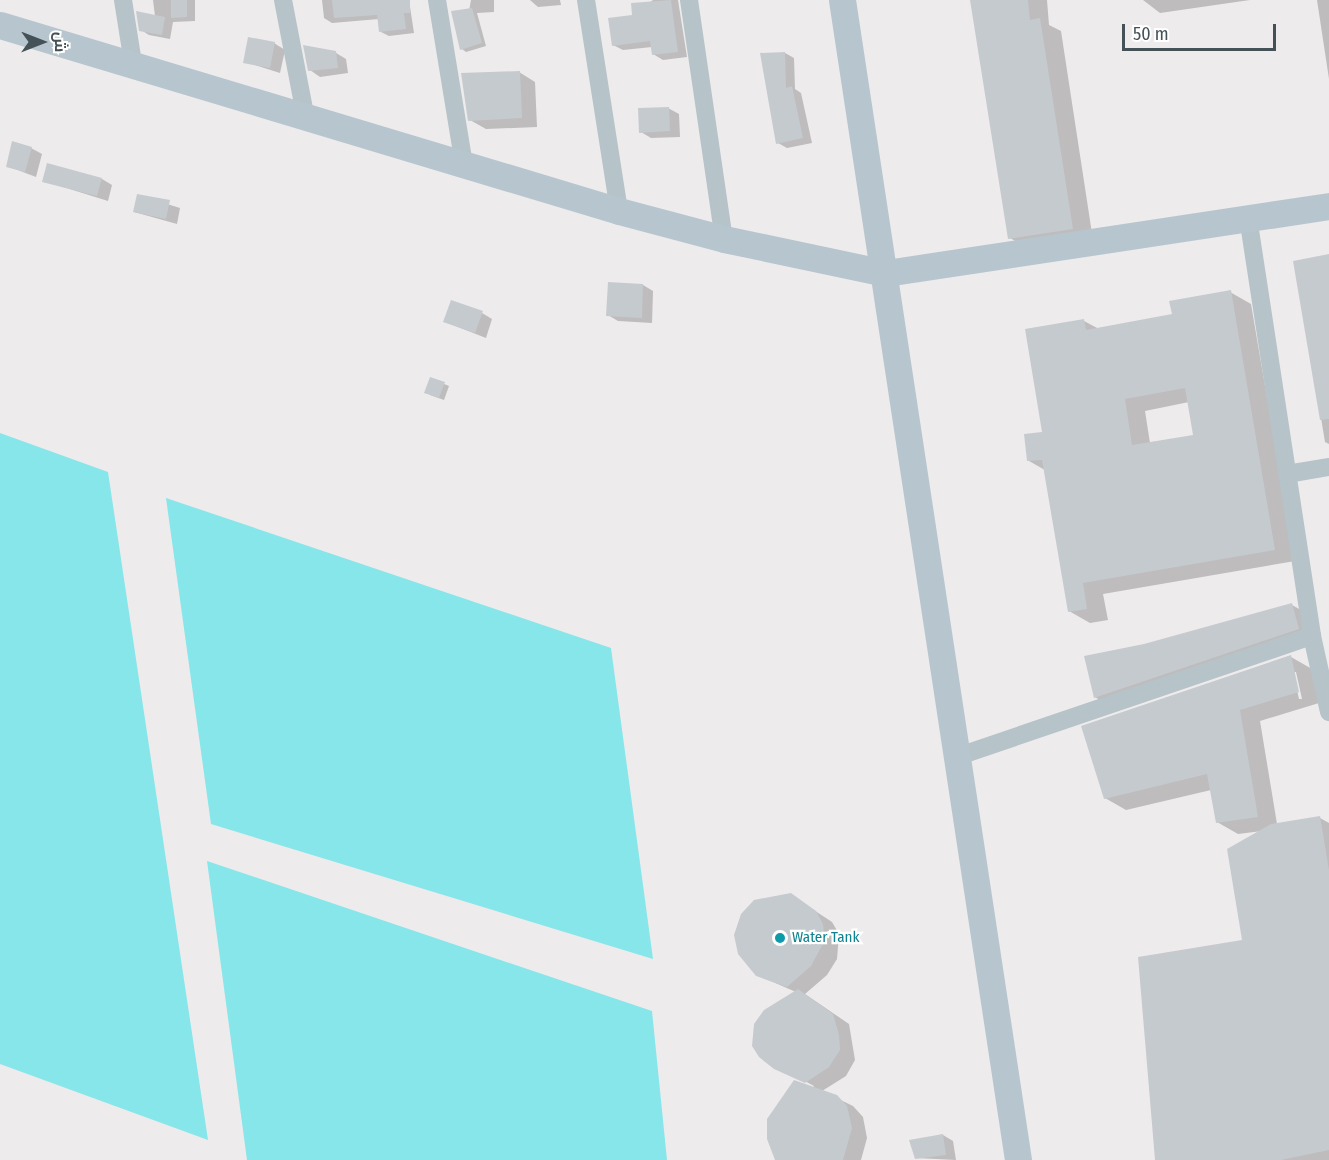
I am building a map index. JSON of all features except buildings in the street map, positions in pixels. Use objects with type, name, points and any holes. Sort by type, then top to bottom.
[{"type":"street","points":[[123,0],[134,63]]},
{"type":"street","points":[[283,0],[306,119]]},
{"type":"street","points":[[437,0],[464,164]]},
{"type":"street","points":[[586,0],[619,211]]},
{"type":"street","points":[[689,0],[724,239]]},
{"type":"street","points":[[842,0],[886,273],[1018,1160]]},
{"type":"street","points":[[0,25],[134,63],[306,119],[619,211],[724,239],[886,273],[1329,206]]},
{"type":"street","points":[[1248,217],[1312,636],[1329,712]]},
{"type":"street","points":[[1287,474],[1329,467]]},
{"type":"street","points":[[959,756],[1312,636]]},
{"type":"water","points":[[0,433],[108,472],[208,1140],[0,1064]]},
{"type":"water","points":[[166,498],[611,648],[653,959],[211,824]]},
{"type":"water","points":[[207,861],[652,1011],[667,1160],[247,1160]]},
{"type":"place","name":"Water Tank","points":[[780,938]]}]
